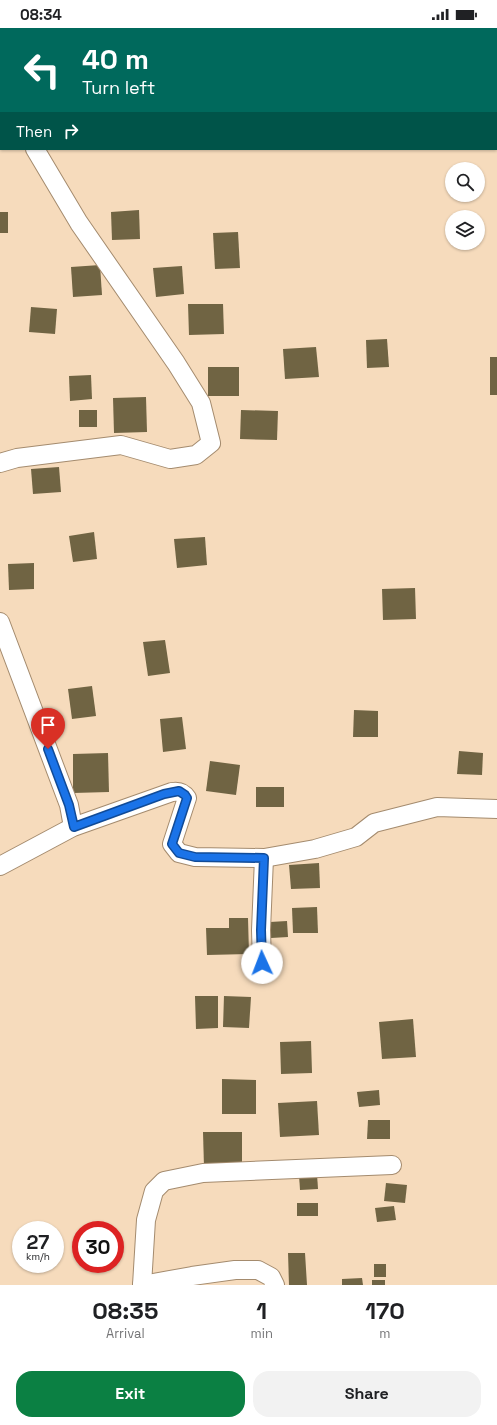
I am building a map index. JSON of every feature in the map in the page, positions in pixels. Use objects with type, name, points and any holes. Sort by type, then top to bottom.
[{"type":"street","points":[[0,463],[17,458],[121,445],[170,459],[196,455],[211,443],[201,403],[176,363],[79,223],[36,150]]},
{"type":"street","points":[[0,622],[3,640],[69,805],[74,827]]},
{"type":"street","points":[[0,866],[74,827],[164,794],[179,791],[187,798],[172,844],[179,853],[195,857],[264,858],[322,847],[356,837],[374,823],[437,806],[497,809]]},
{"type":"street","points":[[262,963],[261,930],[264,858]]},
{"type":"street","points":[[275,1285],[271,1277],[258,1270],[235,1270],[142,1285],[146,1220],[154,1191],[164,1181],[203,1173],[392,1165]]},
{"type":"building","points":[[139,210],[140,239],[112,240],[111,212]]},
{"type":"building","points":[[0,212],[8,212],[8,233],[0,233]]},
{"type":"building","points":[[238,232],[240,268],[215,269],[213,233]]},
{"type":"building","points":[[100,265],[102,295],[73,297],[71,267]]},
{"type":"building","points":[[182,266],[184,294],[156,297],[153,268]]},
{"type":"building","points":[[188,304],[223,304],[224,334],[189,335]]},
{"type":"building","points":[[31,307],[57,309],[55,334],[29,332]]},
{"type":"building","points":[[387,339],[389,367],[367,368],[366,340]]},
{"type":"building","points":[[316,347],[319,377],[285,379],[283,349]]},
{"type":"building","points":[[490,357],[497,357],[497,395],[490,395]]},
{"type":"building","points":[[208,367],[239,367],[239,396],[208,396]]},
{"type":"building","points":[[91,375],[92,399],[70,401],[69,376]]},
{"type":"building","points":[[146,397],[147,432],[114,433],[113,398]]},
{"type":"building","points":[[79,410],[97,410],[97,427],[79,427]]},
{"type":"building","points":[[241,410],[278,411],[277,440],[240,439]]},
{"type":"building","points":[[59,467],[61,492],[33,494],[31,469]]},
{"type":"building","points":[[94,532],[97,559],[73,562],[69,536]]},
{"type":"building","points":[[205,537],[207,565],[177,568],[174,539]]},
{"type":"building","points":[[34,563],[34,589],[9,590],[8,564]]},
{"type":"building","points":[[415,588],[416,619],[383,620],[382,589]]},
{"type":"building","points":[[165,640],[170,673],[148,676],[143,642]]},
{"type":"building","points":[[92,686],[96,716],[72,719],[68,689]]},
{"type":"building","points":[[354,710],[378,711],[378,737],[353,737]]},
{"type":"building","points":[[182,717],[186,749],[163,752],[160,719]]},
{"type":"building","points":[[459,751],[483,753],[482,775],[457,774]]},
{"type":"building","points":[[108,753],[109,792],[73,793],[73,754]]},
{"type":"building","points":[[210,761],[240,765],[236,795],[206,791]]},
{"type":"building","points":[[256,787],[284,787],[284,807],[256,807]]},
{"type":"building","points":[[319,863],[320,888],[291,889],[289,865]]},
{"type":"building","points":[[317,907],[318,933],[293,933],[292,908]]},
{"type":"building","points":[[229,918],[248,918],[249,954],[207,955],[206,928],[229,928]]},
{"type":"building","points":[[287,921],[288,937],[271,938],[270,922]]},
{"type":"building","points":[[195,996],[218,996],[218,1028],[196,1029]]},
{"type":"building","points":[[224,996],[251,997],[249,1028],[223,1027]]},
{"type":"building","points":[[413,1019],[416,1057],[382,1059],[379,1022]]},
{"type":"building","points":[[311,1041],[312,1073],[281,1074],[280,1042]]},
{"type":"building","points":[[222,1079],[256,1080],[256,1114],[222,1114]]},
{"type":"building","points":[[379,1090],[380,1105],[359,1107],[357,1092]]},
{"type":"building","points":[[317,1101],[319,1135],[280,1137],[278,1103]]},
{"type":"building","points":[[368,1120],[390,1120],[390,1139],[367,1139]]},
{"type":"building","points":[[203,1132],[242,1132],[242,1166],[204,1167]]},
{"type":"building","points":[[317,1174],[318,1189],[300,1190],[299,1175]]},
{"type":"building","points":[[386,1183],[407,1185],[405,1203],[384,1201]]},
{"type":"building","points":[[297,1203],[318,1203],[318,1216],[297,1216]]},
{"type":"building","points":[[394,1206],[396,1220],[377,1222],[375,1208]]},
{"type":"building","points":[[288,1253],[305,1253],[307,1285],[289,1285]]},
{"type":"building","points":[[374,1264],[386,1264],[386,1277],[374,1277]]},
{"type":"building","points":[[362,1278],[363,1285],[342,1285],[342,1279]]},
{"type":"building","points":[[372,1280],[385,1280],[385,1285],[372,1285]]},
{"type":"route","points":[[48,749],[69,805],[74,827],[164,794],[179,791],[187,798],[172,844],[179,853],[195,857],[264,858],[261,930],[262,963]]}]
